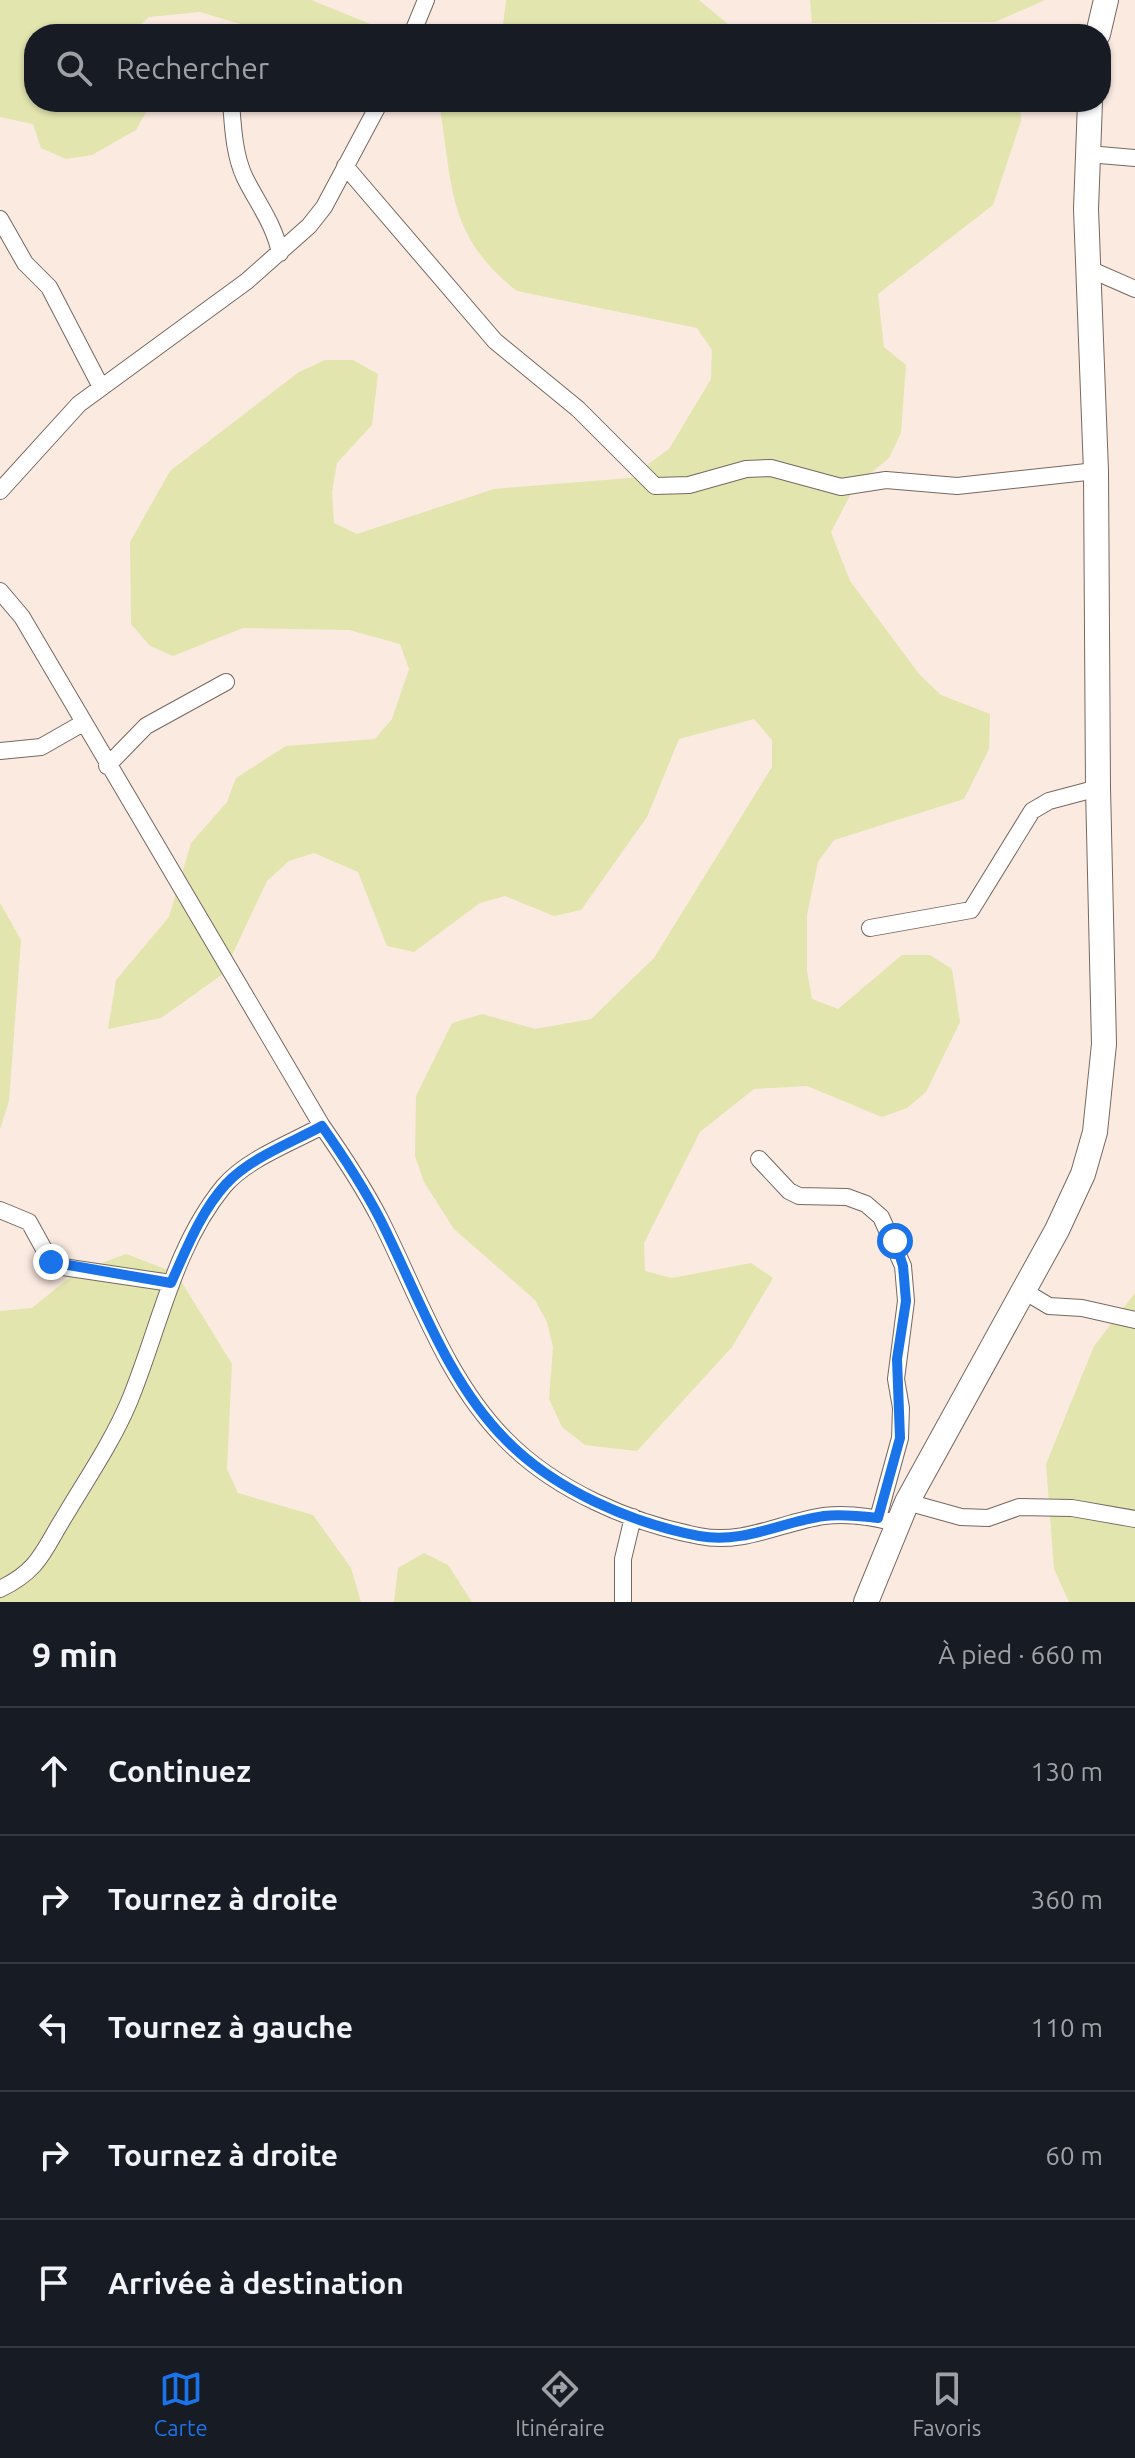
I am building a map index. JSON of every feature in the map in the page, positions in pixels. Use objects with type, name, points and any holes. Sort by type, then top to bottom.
[{"type":"highway","points":[[1100,24],[1106,0]]},
{"type":"highway","points":[[866,1602],[894,1514],[1024,1291],[1083,1174],[1095,1132],[1104,1044],[1098,788],[1096,471],[1087,268],[1090,112]]},
{"type":"street","points":[[416,24],[426,0]]},
{"type":"street","points":[[232,112],[235,146],[244,175],[275,231],[280,253]]},
{"type":"street","points":[[0,491],[68,415],[280,253],[324,207],[375,112]]},
{"type":"street","points":[[1088,154],[1135,158]]},
{"type":"street","points":[[345,166],[495,341],[578,409],[655,486],[689,485],[746,469],[771,468],[841,487],[886,480],[957,486],[1096,471]]},
{"type":"street","points":[[0,219],[25,263],[49,287],[101,387]]},
{"type":"street","points":[[1087,268],[1135,289]]},
{"type":"street","points":[[0,591],[22,617],[107,766],[373,1206],[441,1346],[477,1405],[505,1440],[581,1495],[633,1517],[700,1536],[732,1538],[776,1530],[821,1516],[894,1514],[988,1518],[1019,1507],[1072,1508],[1135,1519]]},
{"type":"street","points":[[107,766],[146,726],[226,682]]},
{"type":"street","points":[[0,751],[41,747],[83,723]]},
{"type":"street","points":[[870,928],[971,910],[1032,811],[1049,801],[1098,788]]},
{"type":"street","points":[[0,1589],[26,1575],[43,1558],[110,1443],[129,1402],[171,1283],[192,1238],[226,1184],[247,1168],[322,1126]]},
{"type":"street","points":[[759,1159],[789,1191],[799,1196],[847,1197],[866,1204],[881,1217],[903,1266],[906,1301],[896,1379],[900,1438],[894,1514]]},
{"type":"street","points":[[0,1210],[29,1222],[51,1262],[171,1283]]},
{"type":"street","points":[[1024,1291],[1049,1306],[1082,1308],[1135,1320]]},
{"type":"street","points":[[623,1602],[623,1559],[633,1517]]},
{"type":"green space","points":[[0,0],[311,0],[370,24],[240,24],[200,12],[149,17],[141,24],[24,24],[24,112],[146,112],[136,130],[92,155],[66,159],[41,148],[33,124],[0,117]]},
{"type":"green space","points":[[506,0],[699,0],[728,24],[503,24]]},
{"type":"green space","points":[[810,0],[1045,0],[995,22],[812,23]]},
{"type":"green space","points":[[440,112],[1021,112],[1021,121],[993,205],[878,294],[884,347],[906,365],[901,433],[889,458],[855,486],[831,532],[850,581],[919,674],[941,695],[990,714],[989,749],[964,799],[834,840],[818,862],[807,915],[807,971],[812,999],[838,1009],[902,955],[930,955],[952,969],[960,1022],[926,1092],[907,1108],[882,1117],[807,1086],[754,1089],[700,1132],[644,1243],[645,1271],[672,1278],[751,1263],[773,1278],[732,1347],[637,1451],[585,1445],[562,1427],[549,1399],[553,1347],[547,1322],[535,1300],[454,1229],[424,1182],[415,1156],[416,1096],[452,1023],[482,1014],[535,1029],[591,1019],[654,958],[772,767],[772,740],[754,719],[679,739],[647,817],[581,910],[554,916],[505,896],[480,903],[414,952],[387,946],[358,872],[314,853],[289,861],[267,881],[223,974],[161,1018],[108,1029],[116,980],[169,917],[191,843],[227,802],[236,778],[286,746],[375,739],[392,719],[409,669],[400,644],[349,630],[243,628],[173,656],[150,646],[131,624],[130,542],[170,471],[299,372],[325,360],[353,360],[378,374],[372,425],[337,463],[332,492],[334,523],[357,534],[494,489],[642,477],[643,468],[669,449],[711,379],[712,350],[697,328],[517,291],[494,271],[478,251],[466,231],[452,188]]},
{"type":"green space","points":[[0,903],[21,940],[9,1101],[0,1129]]},
{"type":"green space","points":[[126,1254],[176,1273],[232,1364],[227,1469],[238,1493],[313,1515],[351,1568],[361,1602],[0,1602],[0,1311],[32,1308],[75,1273]]},
{"type":"green space","points":[[1135,1293],[1135,1602],[1069,1602],[1054,1569],[1046,1464],[1094,1346]]},
{"type":"green space","points":[[424,1553],[448,1565],[472,1602],[394,1602],[398,1568]]},
{"type":"route","points":[[51,1262],[63,1267],[171,1283],[192,1238],[226,1184],[247,1168],[322,1126],[359,1180],[380,1218],[441,1346],[477,1405],[505,1440],[538,1467],[581,1495],[633,1517],[678,1530],[700,1536],[732,1538],[776,1530],[821,1516],[878,1518],[900,1438],[901,1408],[896,1379],[906,1301],[903,1266],[895,1241]]}]
